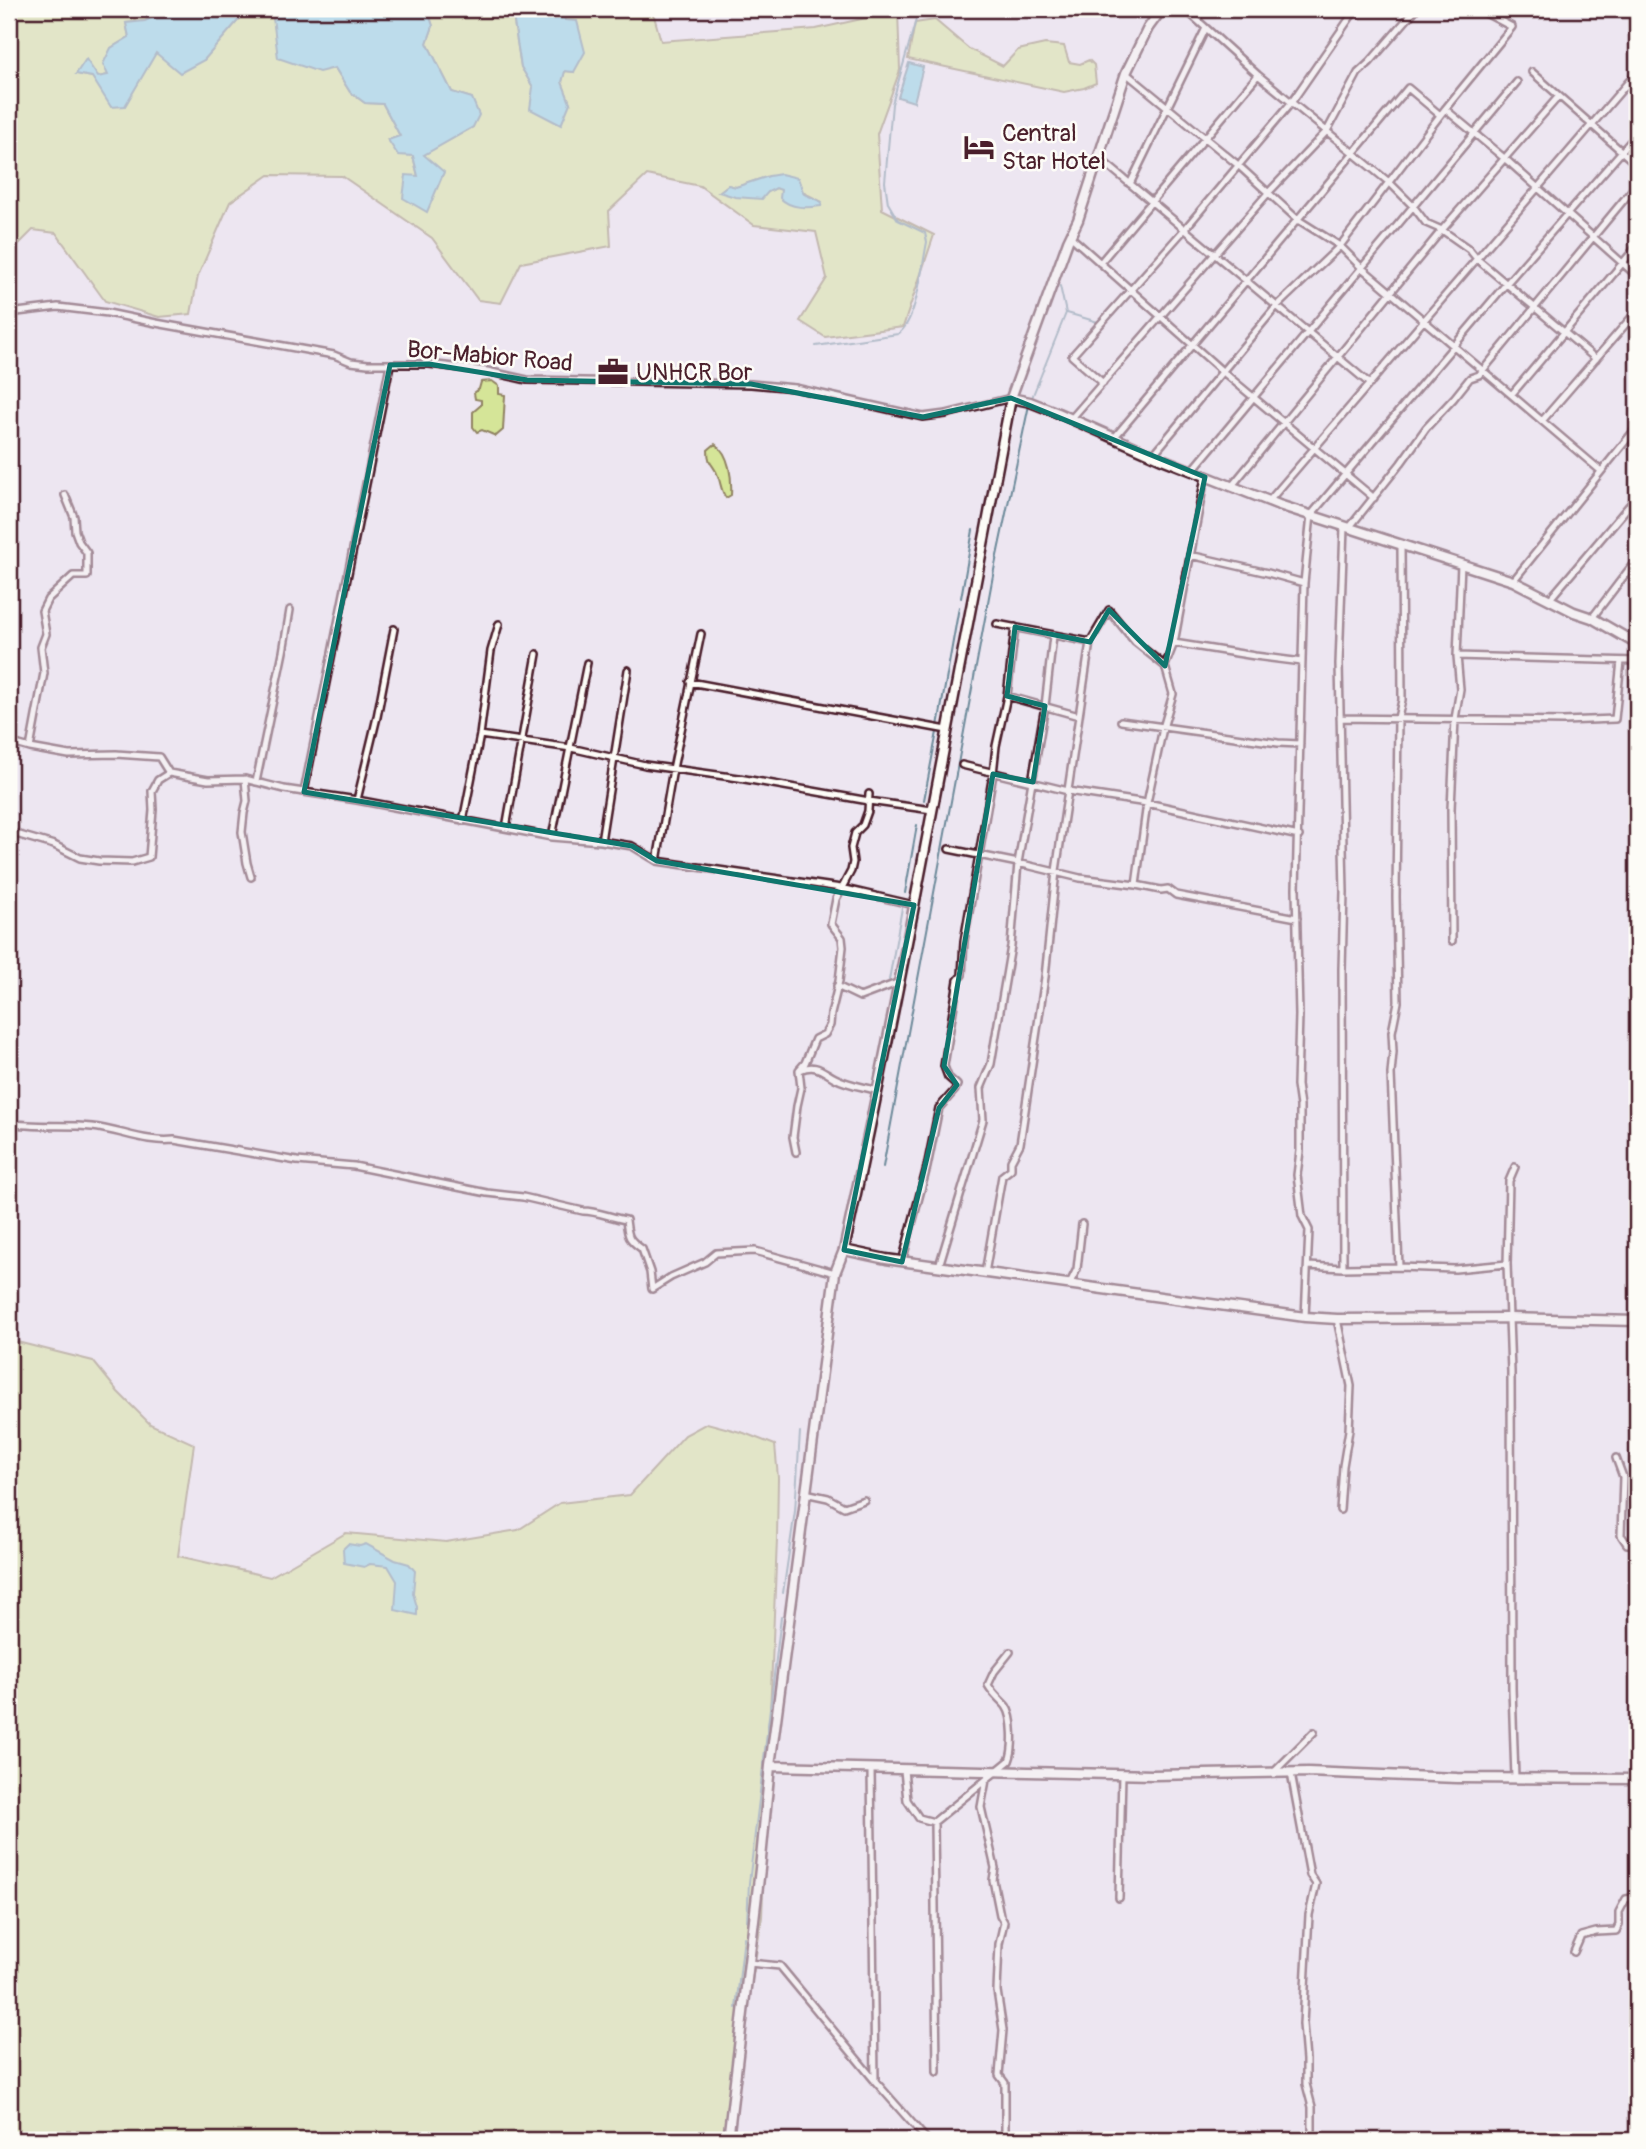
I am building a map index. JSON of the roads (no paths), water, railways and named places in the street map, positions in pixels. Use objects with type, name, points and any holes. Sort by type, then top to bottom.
[{"type":"street","points":[[728,2140],[770,1766],[835,1273],[844,1250],[878,1091],[1011,398],[1077,220],[1126,73],[1136,49],[1159,12],[1129,9]]},
{"type":"street","points":[[1185,9],[1258,75],[1390,183],[1426,223],[1442,230],[1469,249],[1477,259],[1596,359]]},
{"type":"street","points":[[1103,383],[1072,356],[1291,103],[1356,9]]},
{"type":"street","points":[[1071,419],[1269,192],[1327,131],[1358,73],[1416,9]]},
{"type":"street","points":[[1153,455],[1276,307],[1340,246],[1512,27],[1478,9]]},
{"type":"street","points":[[1130,184],[1206,28]]},
{"type":"street","points":[[1532,72],[1637,164]]},
{"type":"street","points":[[1269,501],[1637,72]]},
{"type":"street","points":[[1126,73],[1238,165],[1297,219],[1340,246],[1362,268],[1601,471]]},
{"type":"street","points":[[1100,263],[1258,75]]},
{"type":"street","points":[[1192,471],[1517,82]]},
{"type":"street","points":[[1114,438],[1408,88],[1475,134],[1637,276]]},
{"type":"street","points":[[1231,487],[1442,230],[1559,96]]},
{"type":"street","points":[[1305,1317],[1309,1230],[1301,1216],[1297,1175],[1300,1106],[1297,1085],[1297,918],[1304,583],[1311,516],[1453,345],[1637,134]]},
{"type":"street","points":[[1098,157],[1370,384]]},
{"type":"street","points":[[1343,1268],[1344,892],[1339,664],[1346,528],[1374,498],[1434,418],[1470,378],[1479,375],[1637,184]]},
{"type":"street","points":[[1070,236],[1222,371],[1374,498]]},
{"type":"street","points":[[1512,394],[1637,246]]},
{"type":"street","name":"Bor-Mabior Road","points":[[9,313],[58,307],[108,313],[334,355],[351,362],[429,364],[487,371],[527,380],[795,388],[923,417],[1011,398]]},
{"type":"street","points":[[1542,421],[1637,311]]},
{"type":"street","points":[[304,792],[390,365]]},
{"type":"street","points":[[1011,398],[1030,402],[1205,477],[1269,501],[1513,582],[1592,618],[1637,644]]},
{"type":"street","points":[[1513,582],[1637,427]]},
{"type":"street","points":[[1165,666],[1174,643],[1205,477]]},
{"type":"street","points":[[30,748],[44,673],[41,647],[46,634],[42,611],[48,599],[73,576],[87,576],[88,553],[79,542],[65,495]]},
{"type":"street","points":[[1549,600],[1633,501]]},
{"type":"street","points":[[1399,1267],[1391,1032],[1398,1002],[1396,897],[1398,718],[1402,701],[1401,545]]},
{"type":"street","points":[[1190,555],[1304,583]]},
{"type":"street","points":[[1592,618],[1637,559]]},
{"type":"street","points":[[1452,941],[1451,809],[1455,719],[1460,688],[1457,656],[1461,564]]},
{"type":"street","points":[[256,782],[290,610]]},
{"type":"street","points":[[985,1273],[1002,1176],[1011,1169],[1020,1144],[1090,642],[1110,610],[1135,642],[1165,666],[1173,694],[1147,803],[1136,884]]},
{"type":"street","points":[[463,821],[480,735],[491,651],[499,624]]},
{"type":"street","points":[[997,624],[1090,642]]},
{"type":"street","points":[[902,1262],[927,1167],[939,1108],[957,1085],[948,1077],[944,1066],[958,980],[962,975],[964,942],[996,746],[1007,696],[1015,627]]},
{"type":"street","points":[[357,800],[394,629]]},
{"type":"street","points":[[657,861],[701,634]]},
{"type":"street","points":[[939,1266],[983,1120],[981,1088],[991,1064],[1011,946],[1018,863],[1045,706],[1053,636]]},
{"type":"street","points":[[1174,643],[1302,662]]},
{"type":"street","points":[[506,828],[537,654]]},
{"type":"street","points":[[1457,656],[1637,662]]},
{"type":"street","points":[[1340,718],[1563,721],[1615,719],[1621,661]]},
{"type":"street","points":[[552,837],[587,663]]},
{"type":"street","points":[[601,841],[628,670]]},
{"type":"street","points":[[690,682],[947,730]]},
{"type":"street","points":[[1007,696],[1079,716]]},
{"type":"street","points":[[1121,721],[1300,744]]},
{"type":"street","points":[[480,735],[932,810]]},
{"type":"street","points":[[9,742],[69,755],[159,757],[169,773]]},
{"type":"street","points":[[962,765],[1068,791],[1147,803],[1299,836]]},
{"type":"street","points":[[9,832],[54,845],[80,858],[132,862],[149,857],[152,791],[158,780],[169,773],[208,779],[245,779],[284,789],[552,837],[632,846],[657,861],[841,888],[914,905]]},
{"type":"street","points":[[245,779],[247,801],[242,832],[251,877]]},
{"type":"street","points":[[796,1152],[793,1137],[802,1088],[799,1070],[815,1039],[825,1034],[830,1025],[841,963],[842,938],[831,924],[832,912],[851,871],[851,848],[855,833],[863,825],[868,811],[869,794]]},
{"type":"street","points":[[949,849],[1080,878],[1168,889],[1177,895],[1297,918]]},
{"type":"street","points":[[837,986],[860,998],[897,983]]},
{"type":"street","points":[[799,1070],[807,1066],[824,1069],[836,1078],[878,1091]]},
{"type":"street","points":[[9,1123],[95,1127],[162,1141],[174,1140],[297,1161],[354,1166],[593,1211],[626,1220],[628,1237],[642,1249],[650,1272],[652,1289],[705,1262],[716,1253],[755,1251],[835,1273]]},
{"type":"street","points":[[1515,1167],[1509,1181],[1507,1264],[1511,1372],[1512,1688],[1515,1778]]},
{"type":"street","points":[[1069,1285],[1077,1269],[1082,1224]]},
{"type":"street","points":[[844,1250],[902,1262],[1305,1317],[1637,1321]]},
{"type":"street","points":[[1308,1266],[1455,1269],[1507,1264]]},
{"type":"street","points":[[1337,1319],[1351,1386],[1340,1510]]},
{"type":"street","points":[[1616,1458],[1623,1476],[1621,1535],[1627,1544],[1637,1544]]},
{"type":"street","points":[[805,1493],[828,1498],[844,1507],[864,1500]]},
{"type":"street","points":[[934,1822],[997,1772],[1011,1757],[1012,1731],[1008,1710],[988,1685],[994,1672],[1010,1652]]},
{"type":"street","points":[[1273,1773],[1314,1732]]},
{"type":"street","points":[[770,1766],[1122,1774],[1291,1773],[1637,1779]]},
{"type":"street","points":[[871,1769],[875,2081]]},
{"type":"street","points":[[904,1770],[908,1800],[919,1818],[934,1822]]},
{"type":"street","points":[[1291,1773],[1310,1875],[1316,1884],[1309,1915],[1303,2024],[1306,2084],[1312,2107],[1312,2140]]},
{"type":"street","points":[[1119,1898],[1122,1774]]},
{"type":"street","points":[[986,1780],[981,1807],[995,1868],[993,1880],[1004,1922],[999,1944],[997,1991],[1003,2031],[999,2075],[1004,2082],[1005,2140]]},
{"type":"street","points":[[934,1822],[937,2072]]},
{"type":"street","points":[[1574,1952],[1581,1936],[1616,1931],[1622,1904],[1626,1899],[1637,1897]]},
{"type":"street","points":[[749,1963],[780,1966],[927,2140]]},
{"type":"water","points":[[165,9],[248,9],[204,60],[180,73],[156,53],[125,106],[111,107],[92,77],[76,74],[86,59],[98,77],[108,75],[103,64],[111,48],[129,37],[126,23],[145,21]]},
{"type":"water","points":[[272,9],[432,9],[429,14],[433,26],[427,43],[452,92],[472,98],[479,115],[473,127],[424,155],[444,172],[427,212],[403,198],[406,175],[418,176],[413,156],[398,155],[388,140],[400,136],[383,104],[365,103],[350,92],[335,68],[319,72],[278,58]]},
{"type":"water","points":[[512,9],[562,9],[565,20],[577,21],[585,52],[574,72],[565,71],[562,82],[570,103],[561,125],[530,109],[533,87],[521,67]]},
{"type":"water","points":[[909,63],[923,67],[914,102],[898,97]]},
{"type":"water","points":[[781,174],[798,178],[804,194],[822,202],[821,206],[789,204],[780,198],[781,190],[776,188],[762,199],[735,197],[719,192],[728,185],[736,187]]},
{"type":"water","points":[[348,1544],[366,1544],[395,1560],[409,1564],[415,1571],[413,1593],[417,1615],[395,1610],[397,1581],[388,1566],[370,1564],[364,1567],[344,1563],[343,1549]]},
{"type":"waterway","points":[[816,346],[898,334],[910,318],[914,306],[927,242],[925,233],[898,220],[888,203],[885,182],[892,104],[919,9]]},
{"type":"waterway","points":[[1031,400],[1066,313],[1060,286]]},
{"type":"waterway","points":[[1067,313],[1098,322]]},
{"type":"waterway","points":[[883,1167],[994,570],[1029,405]]},
{"type":"waterway","points":[[961,598],[973,530]]},
{"type":"waterway","points":[[938,726],[959,607]]},
{"type":"waterway","points":[[924,800],[937,732]]},
{"type":"waterway","points":[[905,893],[917,825]]},
{"type":"waterway","points":[[889,980],[902,908]]},
{"type":"waterway","points":[[783,1593],[795,1511],[800,1432]]},
{"type":"waterway","points":[[747,1922],[749,1883],[781,1617]]},
{"type":"waterway","points":[[736,2008],[744,1937]]},
{"type":"place","name":"Central Star Hotel","points":[[979,147]]},
{"type":"place","name":"UNHCR Bor","points":[[613,372]]}]
